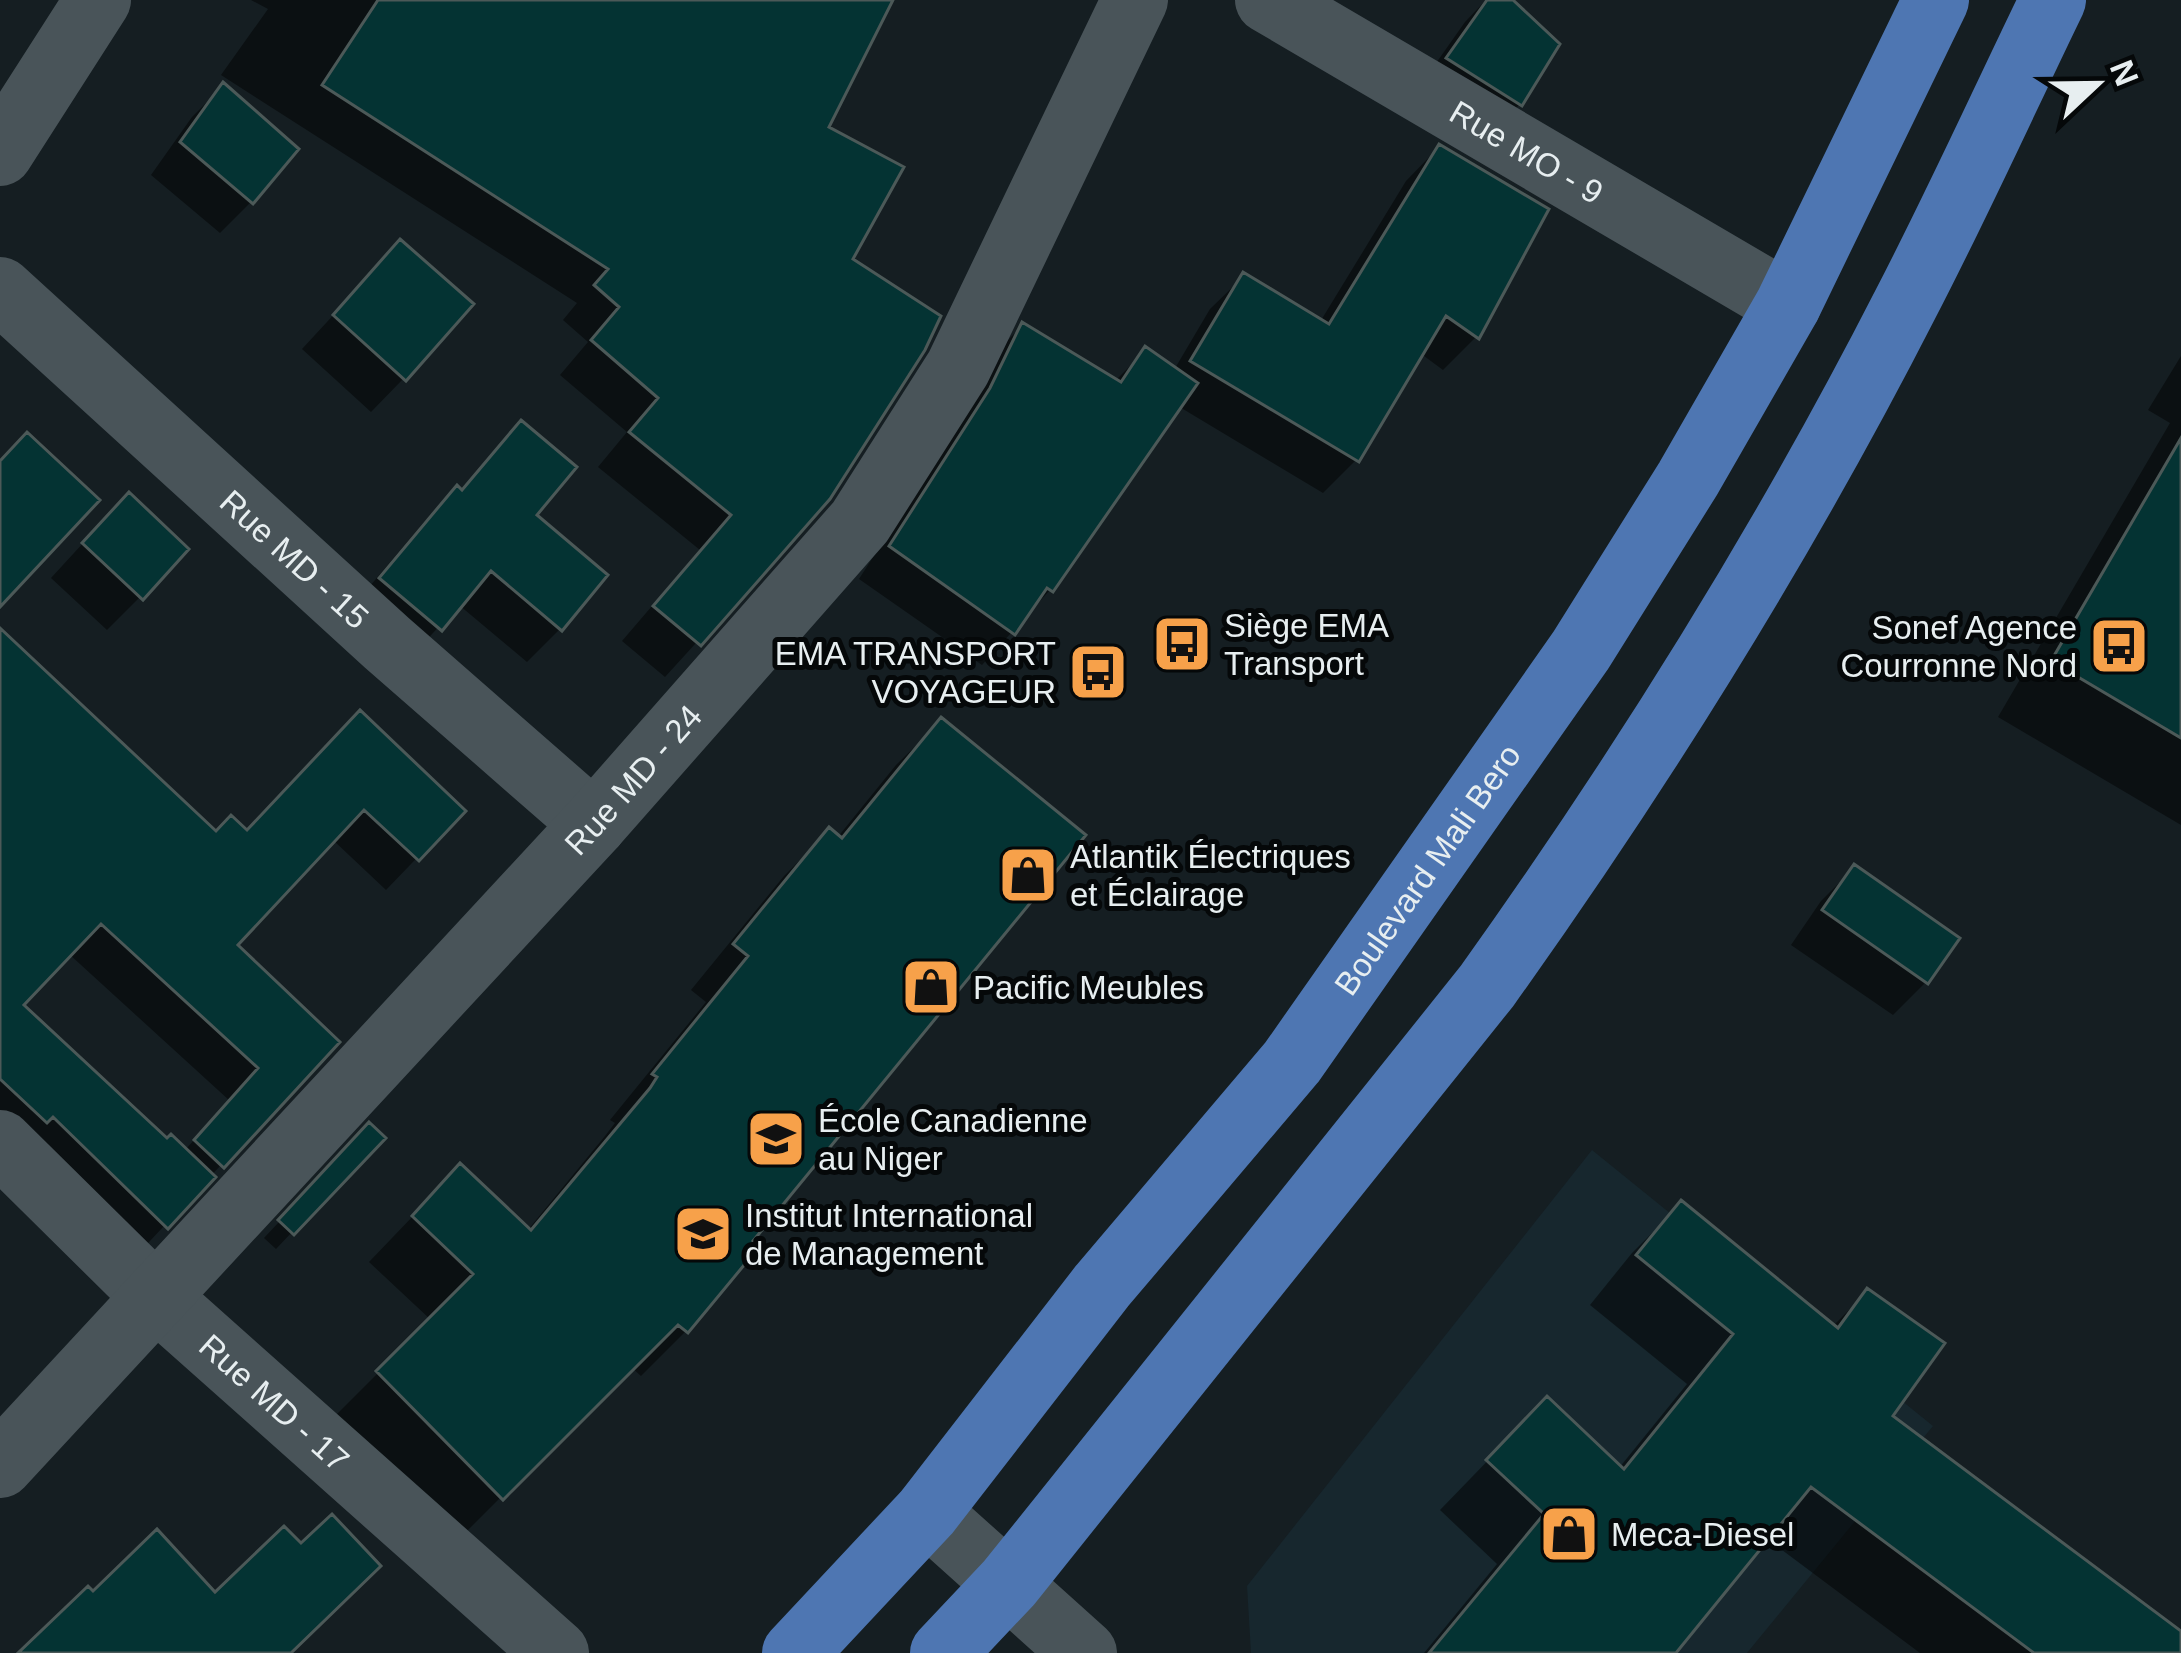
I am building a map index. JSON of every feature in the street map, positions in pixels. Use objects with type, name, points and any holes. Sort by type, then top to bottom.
[{"type":"main road","name":"Boulevard Mali Bero","points":[[795,1653],[927,1512],[1102,1286],[1292,1062],[1581,650],[1688,479],[1788,304],[1936,0]]},
{"type":"main road","points":[[943,1653],[1009,1583],[1487,986],[1648,749],[1794,506],[1906,305],[2053,0]]},
{"type":"street","points":[[0,153],[98,0]]},
{"type":"street","name":"Rue MD - 24","points":[[0,1465],[594,824],[860,522],[958,368],[1136,0]]},
{"type":"street","name":"Rue MO - 9","points":[[1268,0],[1788,304]]},
{"type":"street","name":"Rue MD - 15","points":[[0,290],[369,627],[594,824]]},
{"type":"street","name":"Rue MD - 17","points":[[0,1143],[155,1296],[556,1653]]},
{"type":"street","points":[[927,1512],[1084,1653]]},
{"type":"shaded area","points":[[1592,1150],[1933,1426],[1747,1653],[1251,1653],[1247,1586]]},
{"type":"building","points":[[378,0],[893,0],[829,127],[904,167],[853,259],[941,316],[925,350],[830,499],[701,646],[653,606],[731,515],[629,432],[658,398],[591,340],[619,307],[594,285],[608,269],[322,85]]},
{"type":"building","points":[[1487,0],[1513,0],[1560,44],[1522,106],[1446,58]]},
{"type":"building","points":[[223,82],[299,149],[253,204],[180,142]]},
{"type":"building","points":[[1439,144],[1549,209],[1479,339],[1446,316],[1359,462],[1190,361],[1243,272],[1329,324]]},
{"type":"building","points":[[400,239],[474,304],[406,381],[333,315]]},
{"type":"building","points":[[1022,322],[1121,382],[1145,346],[1198,383],[1053,592],[1047,588],[1015,635],[889,546],[990,388]]},
{"type":"building","points":[[521,420],[577,467],[537,515],[608,575],[562,631],[491,571],[442,631],[379,578],[457,485],[462,490]]},
{"type":"building","points":[[27,432],[100,500],[0,607],[0,461]]},
{"type":"building","points":[[2181,438],[2181,738],[2051,661]]},
{"type":"building","points":[[129,492],[189,549],[143,600],[82,543]]},
{"type":"building","points":[[0,628],[216,831],[231,815],[247,830],[360,710],[466,811],[419,861],[364,810],[238,945],[340,1042],[224,1168],[194,1140],[258,1068],[101,924],[24,1005],[167,1138],[171,1134],[216,1177],[168,1229],[53,1117],[47,1123],[0,1079]]},
{"type":"building","points":[[941,717],[1086,835],[753,1241],[759,1247],[688,1333],[678,1325],[503,1500],[376,1371],[473,1274],[412,1216],[460,1163],[531,1230],[650,1088],[657,1077],[652,1074],[748,956],[733,944],[829,827],[842,838]]},
{"type":"building","points":[[1854,864],[1960,938],[1928,984],[1822,910]]},
{"type":"building","points":[[369,1122],[386,1138],[294,1235],[278,1220]]},
{"type":"building","points":[[1681,1200],[1838,1328],[1867,1288],[1945,1343],[1893,1416],[2181,1631],[2181,1653],[2034,1653],[1811,1487],[1676,1653],[1429,1653],[1544,1514],[1486,1460],[1547,1396],[1624,1469],[1733,1334],[1636,1255]]},
{"type":"building","points":[[332,1514],[381,1566],[291,1653],[18,1653],[88,1586],[93,1591],[157,1529],[215,1592],[284,1526],[301,1543]]},
{"type":"place","name":"Siège EMA Transport","points":[[1182,644]]},
{"type":"place","name":"Sonef Agence Courronne Nord","points":[[2119,646]]},
{"type":"place","name":"EMA TRANSPORT VOYAGEUR","points":[[1098,672]]},
{"type":"place","name":"Atlantik Électriques et Éclairage","points":[[1028,875]]},
{"type":"place","name":"Pacific Meubles","points":[[931,987]]},
{"type":"place","name":"École Canadienne au Niger","points":[[776,1139]]},
{"type":"place","name":"Institut International de Management","points":[[703,1234]]},
{"type":"place","name":"Meca-Diesel","points":[[1569,1534]]}]
